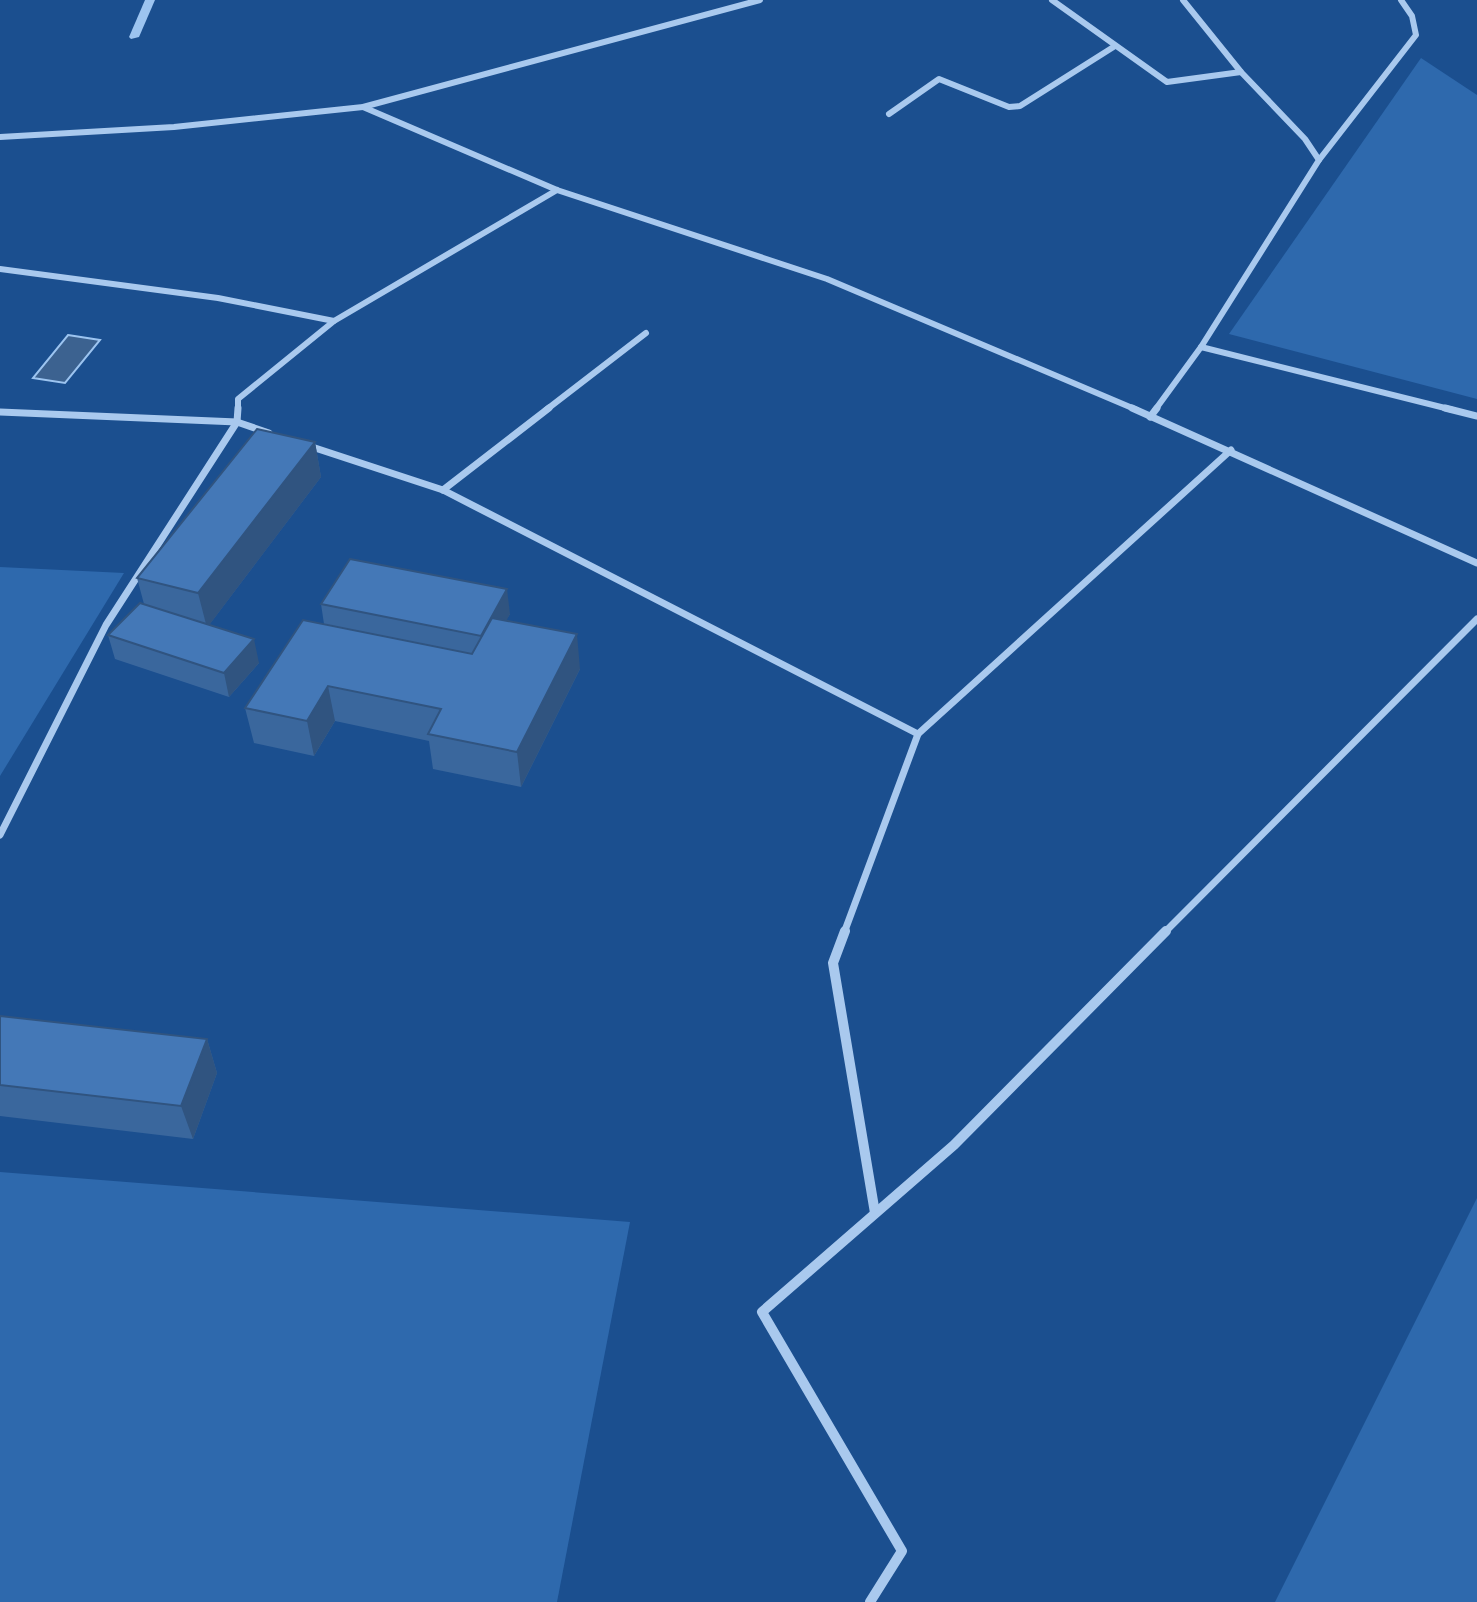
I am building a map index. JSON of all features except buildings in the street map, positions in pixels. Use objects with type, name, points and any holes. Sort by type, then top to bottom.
[{"type":"street","points":[[0,137],[174,127],[363,107],[760,0]]},
{"type":"street","points":[[1052,0],[1167,82],[1241,72]]},
{"type":"street","points":[[1183,0],[1241,72],[1305,139],[1319,160]]},
{"type":"street","points":[[1150,417],[1201,347],[1319,160],[1416,35],[1412,16],[1401,0]]},
{"type":"street","points":[[889,114],[939,79],[1009,107],[1020,106],[1115,46]]},
{"type":"street","points":[[363,107],[557,190],[827,279],[1231,450],[1477,563]]},
{"type":"street","points":[[0,835],[106,625],[237,422],[238,399],[334,321],[557,190]]},
{"type":"street","points":[[0,269],[218,298],[334,321]]},
{"type":"street","points":[[443,490],[646,333]]},
{"type":"street","points":[[1201,347],[1477,416]]},
{"type":"street","points":[[0,412],[237,422],[281,437]]},
{"type":"street","points":[[296,442],[443,490],[918,734]]},
{"type":"street","points":[[875,1213],[833,963],[918,734],[1231,450]]},
{"type":"street","points":[[870,1602],[902,1551],[762,1312],[954,1145],[1477,619]]},
{"type":"shaded area","points":[[1421,58],[1477,95],[1477,399],[1229,334]]},
{"type":"shaded area","points":[[68,335],[100,340],[65,383],[33,378]]},
{"type":"shaded area","points":[[0,567],[124,573],[0,776]]},
{"type":"shaded area","points":[[0,1172],[630,1222],[557,1602],[0,1602]]},
{"type":"shaded area","points":[[1477,1198],[1477,1602],[1275,1602]]},
{"type":"waterway","points":[[134,37],[150,0]]}]
